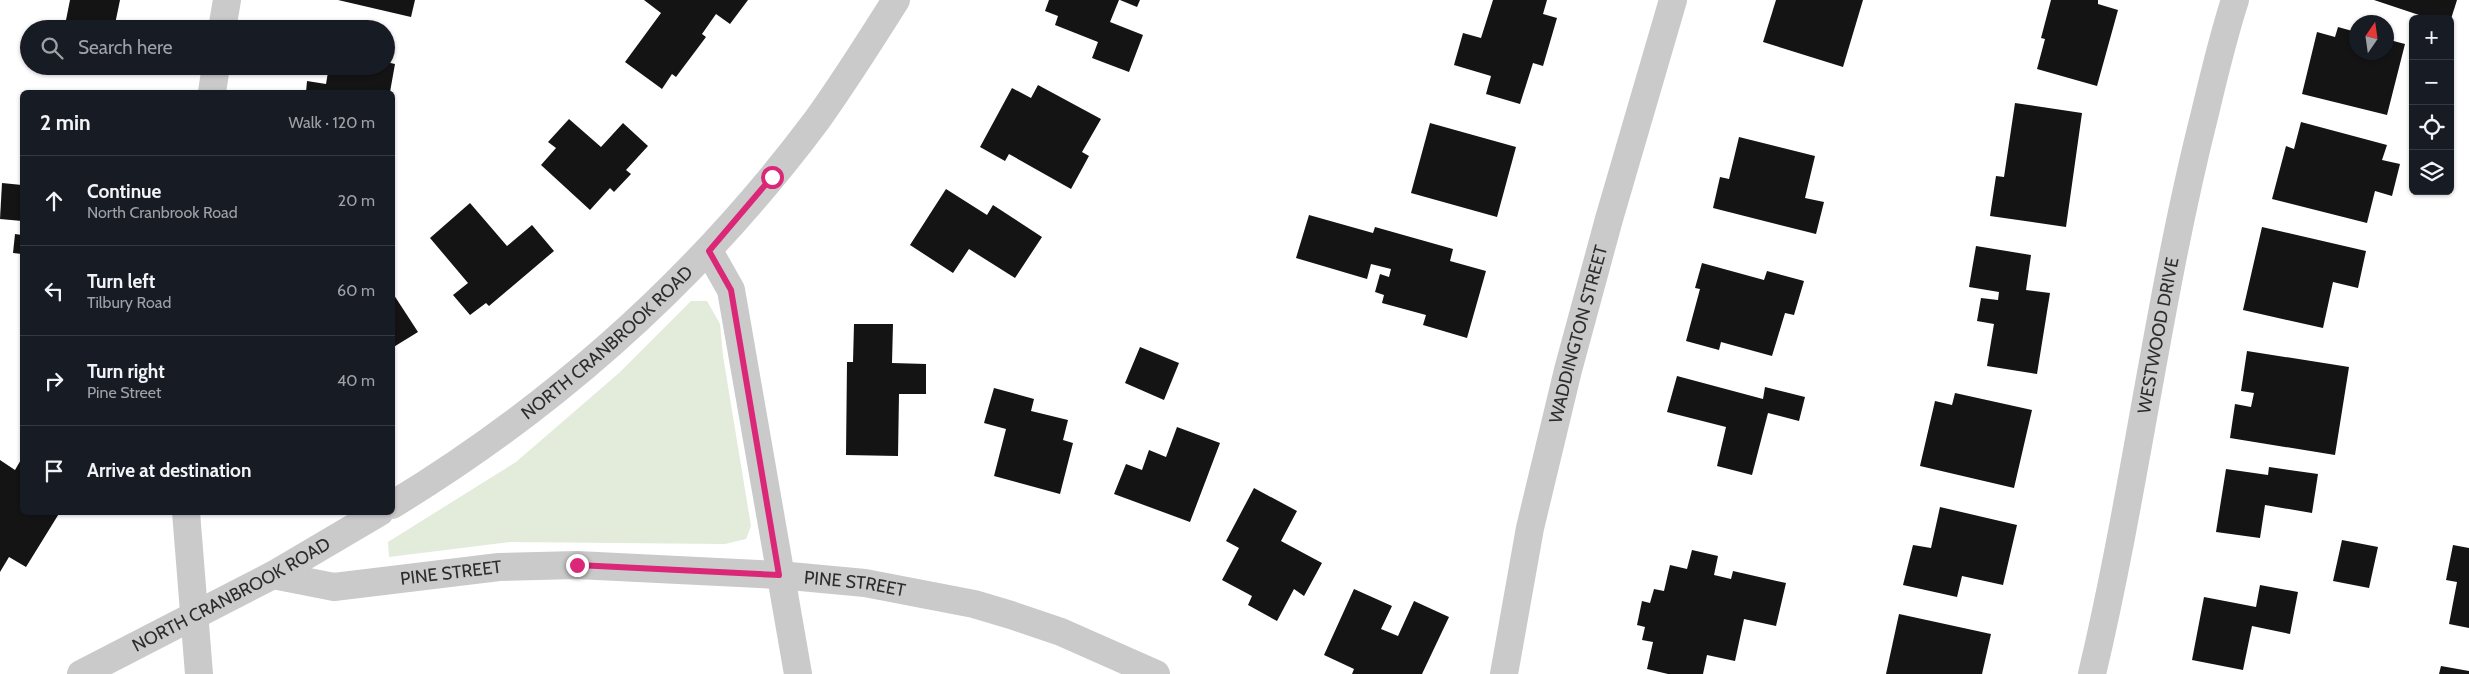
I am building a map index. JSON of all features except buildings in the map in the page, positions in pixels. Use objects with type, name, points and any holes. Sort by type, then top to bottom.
[{"type":"street","points":[[224,20],[227,0]]},
{"type":"street","name":"NORTH CRANBROOK ROAD","points":[[395,503],[494,438],[572,378],[657,304],[709,251],[772,177],[817,120],[896,0]]},
{"type":"street","name":"WADDINGTON STREET","points":[[1504,674],[1530,528],[1568,370],[1609,219],[1673,0]]},
{"type":"street","name":"WESTWOOD DRIVE","points":[[2092,674],[2123,530],[2178,229],[2197,143],[2235,0]]},
{"type":"street","points":[[212,90],[215,75]]},
{"type":"street","points":[[709,251],[731,290],[779,575],[798,674]]},
{"type":"street","points":[[186,515],[199,674]]},
{"type":"street","name":"NORTH CRANBROOK ROAD","points":[[81,674],[272,575],[375,515]]},
{"type":"street","name":"PINE STREET","points":[[272,575],[334,587],[499,567],[558,565],[779,575],[865,583],[974,604],[1061,632],[1156,674]]},
{"type":"green space","points":[[691,301],[707,301],[720,324],[723,356],[751,526],[746,539],[725,544],[511,542],[389,557],[388,542],[516,462],[619,373]]},
{"type":"route","points":[[577,565],[779,575],[731,290],[709,251],[772,177]]}]
